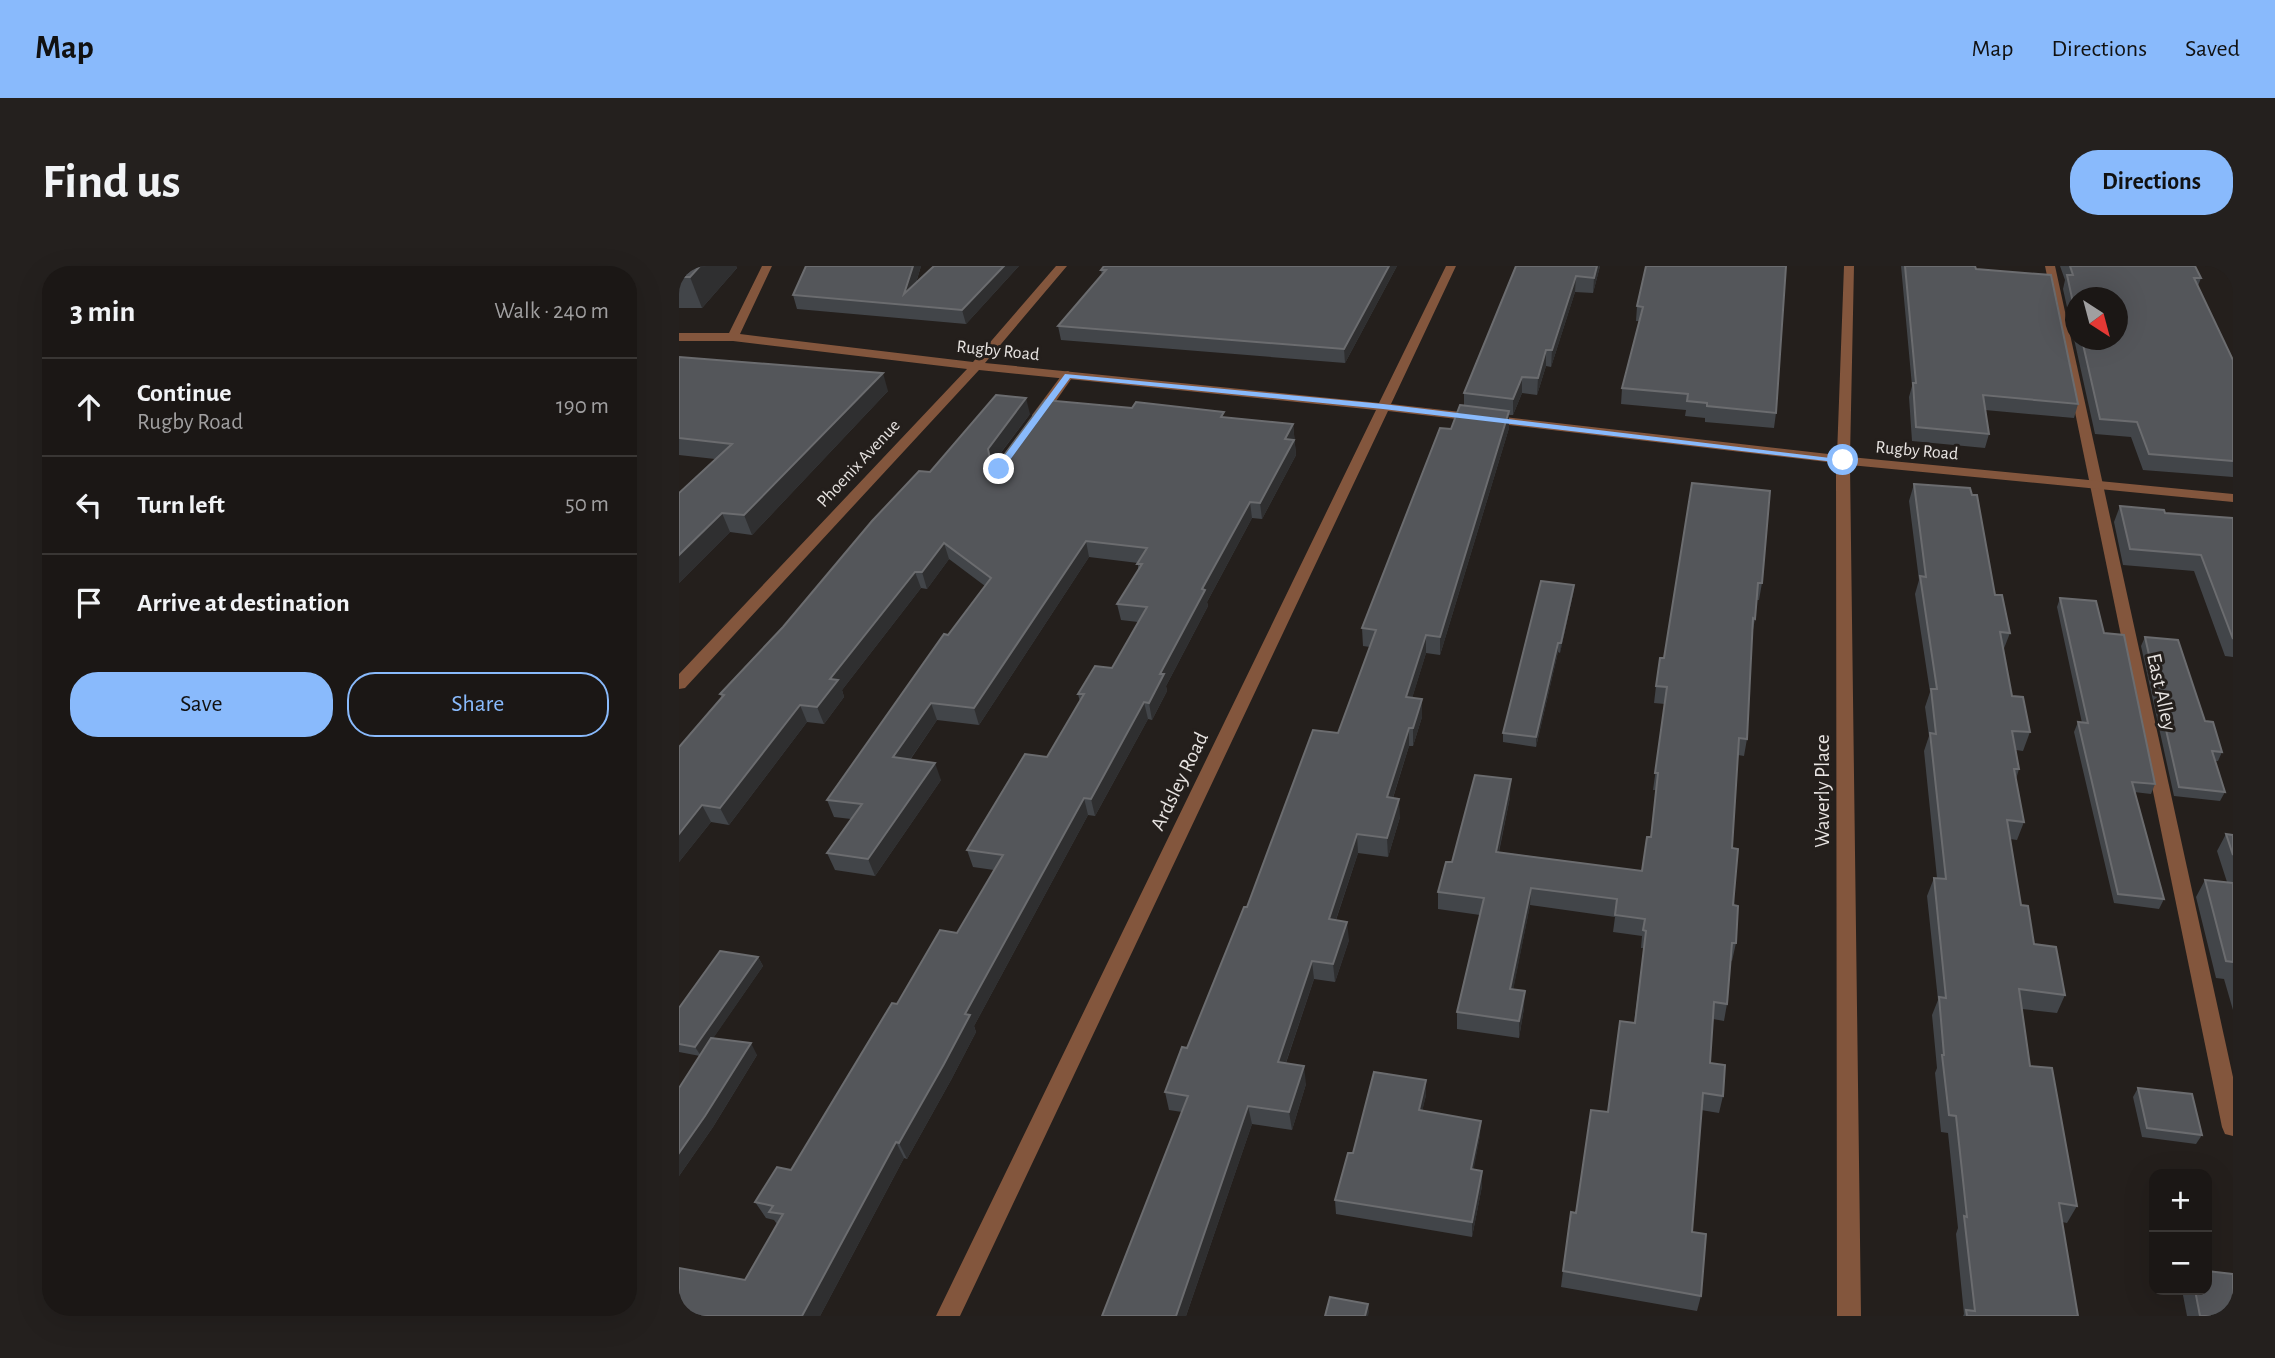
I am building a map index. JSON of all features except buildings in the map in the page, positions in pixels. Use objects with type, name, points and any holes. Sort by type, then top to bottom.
[{"type":"street","points":[[733,337],[767,266]]},
{"type":"street","name":"Phoenix Avenue","points":[[679,684],[976,366],[1062,266]]},
{"type":"street","name":"Ardsley Road","points":[[948,1316],[1451,266]]},
{"type":"street","name":"Waverly Place","points":[[1849,266],[1843,460],[1849,1316]]},
{"type":"street","name":"East Alley","points":[[2050,266],[2233,1127]]},
{"type":"street","name":"Rugby Road","points":[[679,337],[733,337],[1843,460],[2233,498]]},
{"type":"street","points":[[1030,428],[1068,375]]},
{"type":"route","points":[[999,469],[1068,375],[1383,407],[1843,460]]}]
